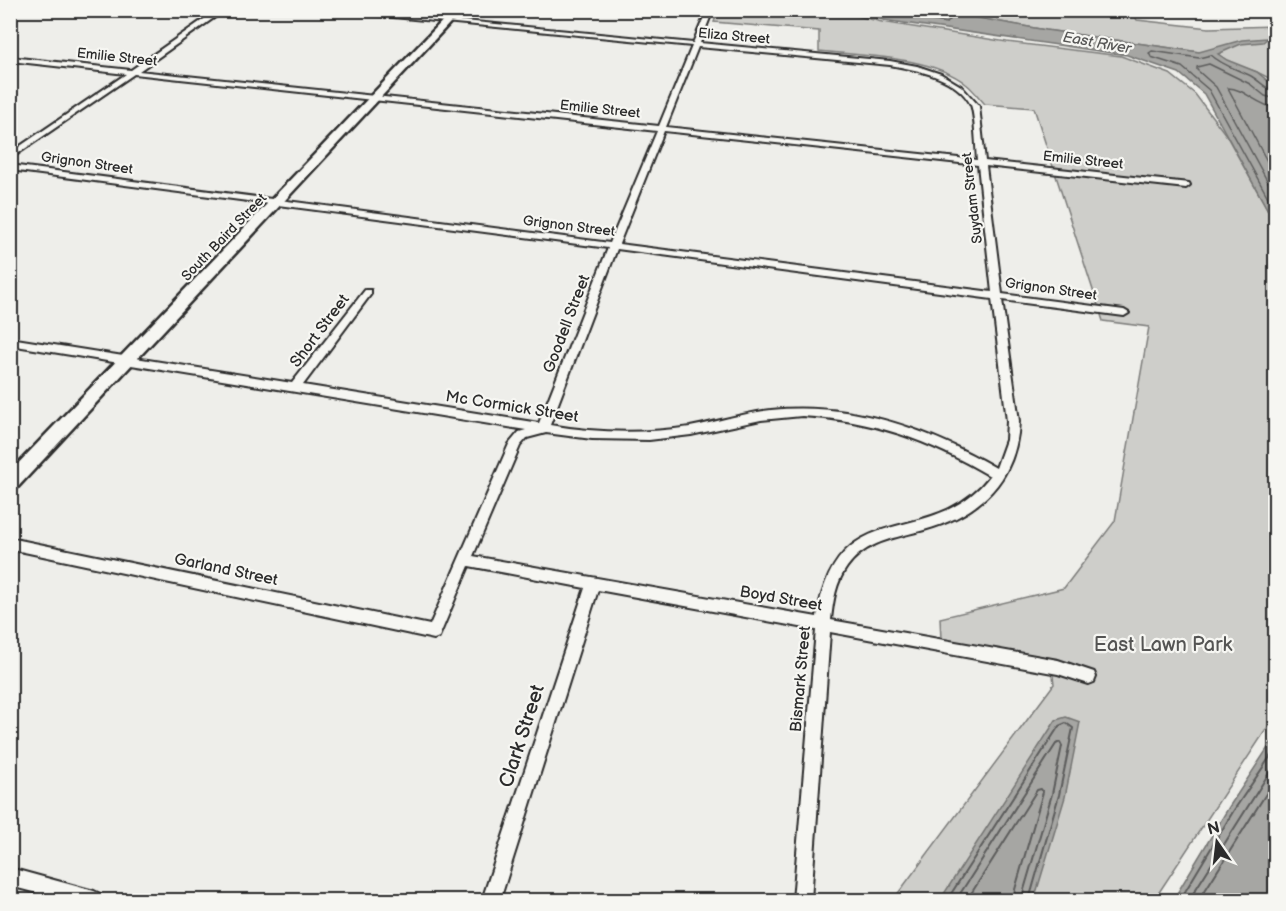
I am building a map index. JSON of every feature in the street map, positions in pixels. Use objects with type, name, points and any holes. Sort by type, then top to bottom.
[{"type":"street","points":[[10,157],[222,10]]},
{"type":"street","name":"Eliza Street","points":[[324,10],[890,63]]},
{"type":"street","name":"South Baird Street","points":[[10,484],[458,10]]},
{"type":"street","name":"Goodell Street","points":[[542,430],[710,10]]},
{"type":"street","name":"Emilie Street","points":[[10,58],[1186,185]]},
{"type":"street","name":"Suydam Street","points":[[890,63],[933,73],[952,82],[968,95],[975,106],[1007,384]]},
{"type":"street","name":"Grignon Street","points":[[10,167],[1124,313]]},
{"type":"street","name":"Short Street","points":[[296,388],[368,292]]},
{"type":"street","name":"Mc Cormick Street","points":[[10,341],[542,430],[595,436],[636,437],[693,430],[772,414],[833,414],[868,419],[916,432],[969,457],[999,475]]},
{"type":"street","name":"Bismark Street","points":[[802,900],[824,625],[830,581],[851,552],[883,535],[930,524],[950,515],[985,492],[999,475],[1012,442],[1014,422],[1007,384]]},
{"type":"street","points":[[465,560],[515,444],[523,435],[542,430]]},
{"type":"street","name":"Garland Street","points":[[10,543],[434,632],[465,560]]},
{"type":"street","name":"Boyd Street","points":[[465,560],[1058,667],[1089,676]]},
{"type":"street","name":"Clark Street","points":[[491,900],[593,583]]},
{"type":"street","points":[[10,878],[94,900]]},
{"type":"green space","points":[[1132,10],[1137,20],[1209,28],[1275,26],[1275,85],[1273,80],[1257,72],[1199,52],[1046,30],[938,11]]},
{"type":"green space","name":"East Lawn Park","points":[[718,11],[837,11],[882,22],[1007,42],[1121,56],[1170,74],[1195,94],[1226,135],[1275,223],[1275,716],[1154,900],[893,900],[1054,684],[1051,658],[941,639],[940,618],[1064,588],[1115,521],[1149,327],[1103,321],[1034,108],[985,104],[969,86],[934,68],[896,59],[819,51],[819,31],[714,22]]},
{"type":"water","name":"East River","points":[[847,11],[938,11],[1046,30],[1199,52],[1242,40],[1268,38],[1263,42],[1241,44],[1218,54],[1257,72],[1275,87],[1275,223],[1204,94],[1179,73],[1127,55],[883,20]]},
{"type":"water","points":[[1066,717],[1080,722],[1065,797],[1034,900],[940,900],[1056,720]]},
{"type":"water","points":[[1275,737],[1275,900],[1173,900],[1229,807]]}]
